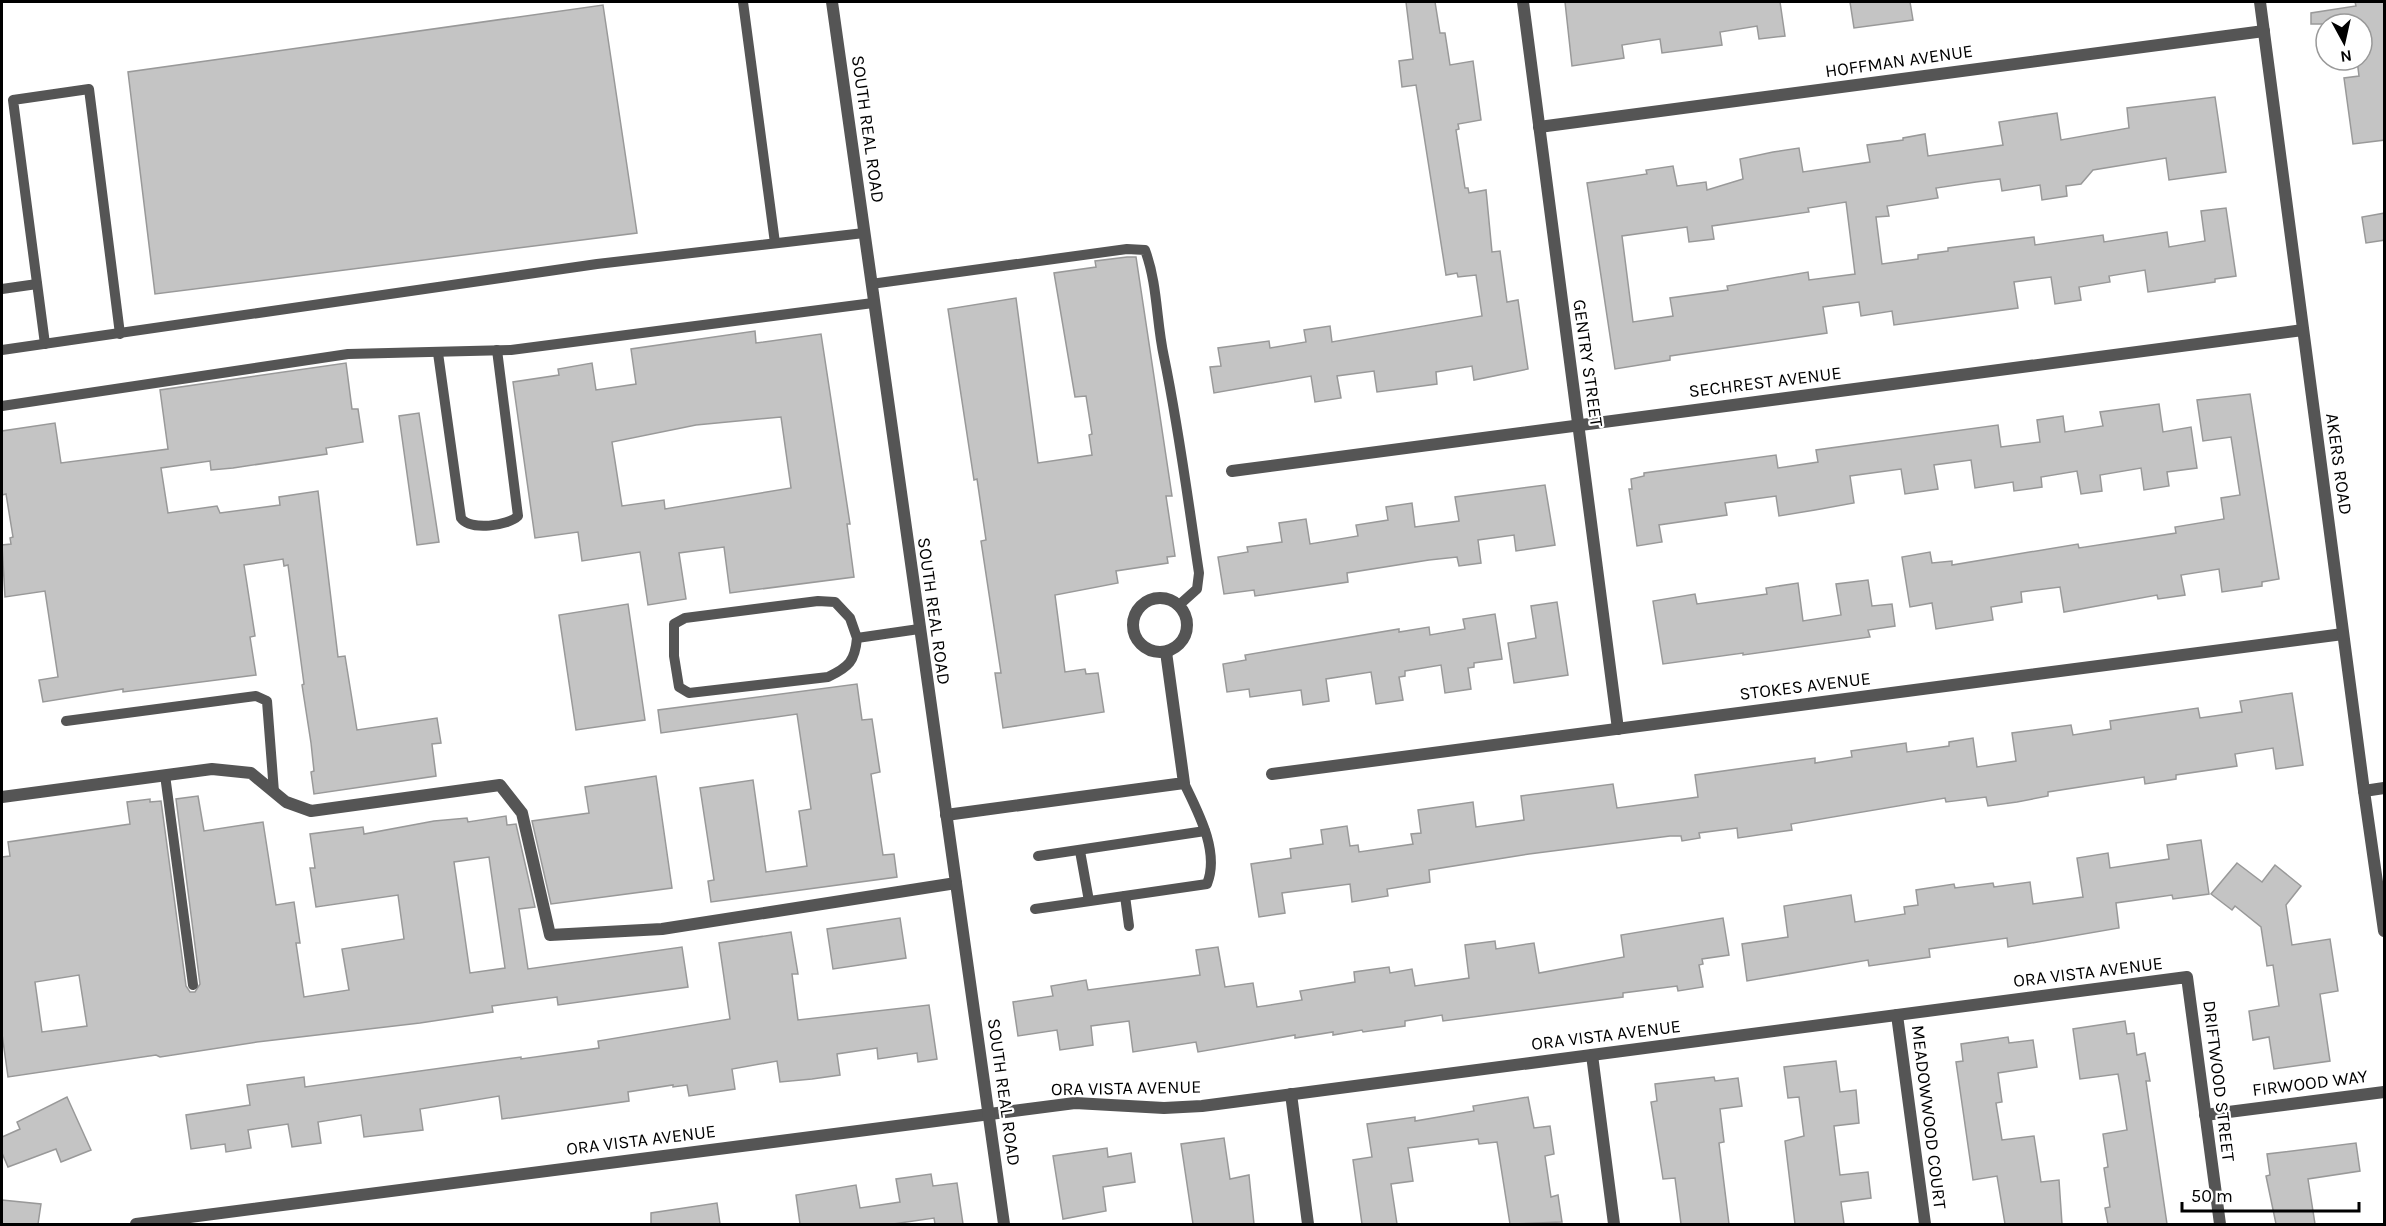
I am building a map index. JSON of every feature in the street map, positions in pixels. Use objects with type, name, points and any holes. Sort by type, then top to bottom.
[{"type":"street","name":"SOUTH REAL ROAD","points":[[832,2],[1004,1224]]},
{"type":"street","name":"GENTRY STREET","points":[[1523,2],[1618,729]]},
{"type":"street","name":"AKERS ROAD","points":[[2260,2],[2364,791],[2385,931]]},
{"type":"street","name":"HOFFMAN AVENUE","points":[[1539,127],[2264,31]]},
{"type":"street","name":"SECHREST AVENUE","points":[[1232,471],[2303,330]]},
{"type":"street","points":[[1155,599],[1165,599],[1178,606],[1187,620],[1187,631],[1176,648],[1166,652],[1155,652],[1138,641],[1133,620],[1145,603],[1155,599]]},
{"type":"street","name":"STOKES AVENUE","points":[[1272,774],[2343,634]]},
{"type":"street","points":[[946,815],[1184,783],[1166,652]]},
{"type":"street","points":[[2,797],[212,769],[251,773],[286,802],[311,811],[500,785],[522,813],[550,935],[662,929],[956,883]]},
{"type":"street","points":[[2364,791],[2385,788]]},
{"type":"street","name":"ORA VISTA AVENUE","points":[[136,1224],[1075,1103],[1164,1108],[1202,1106],[2187,977]]},
{"type":"street","name":"DRIFTWOOD STREET","points":[[2187,977],[2220,1224]]},
{"type":"street","name":"MEADOWWOOD COURT","points":[[1897,1015],[1925,1224]]},
{"type":"street","points":[[1592,1055],[1614,1224]]},
{"type":"street","name":"FIRWOOD WAY","points":[[2205,1115],[2385,1092]]},
{"type":"street","points":[[1291,1094],[1308,1224]]},
{"type":"lane","points":[[743,2],[775,243]]},
{"type":"lane","points":[[45,344],[13,100],[88,89],[120,334]]},
{"type":"lane","points":[[2,350],[597,264],[864,233]]},
{"type":"lane","points":[[871,284],[1127,249],[1145,250],[1153,272],[1164,356],[1172,390],[1199,573],[1197,589],[1178,606]]},
{"type":"lane","points":[[2,289],[37,284]]},
{"type":"lane","points":[[2,406],[348,354],[497,350],[873,303]]},
{"type":"lane","points":[[438,353],[461,518],[465,524],[472,526],[512,521],[518,516],[497,350]]},
{"type":"lane","points":[[818,601],[835,602],[850,618],[857,638],[856,657],[847,669],[828,677],[688,693],[679,687],[674,656],[674,624],[685,618],[818,601]]},
{"type":"lane","points":[[857,638],[919,629]]},
{"type":"lane","points":[[66,721],[256,696],[267,701],[274,792]]},
{"type":"lane","points":[[165,775],[193,985]]},
{"type":"lane","points":[[1035,909],[1207,884],[1212,872],[1205,831],[1184,783]]},
{"type":"lane","points":[[1038,856],[1205,831]]},
{"type":"lane","points":[[1080,851],[1089,901]]},
{"type":"lane","points":[[1125,896],[1129,926]]},
{"type":"building","points":[[1406,2],[1435,2],[1440,33],[1445,33],[1450,65],[1473,61],[1481,120],[1458,124],[1459,129],[1456,130],[1465,188],[1468,188],[1469,193],[1486,190],[1492,252],[1500,251],[1507,302],[1518,300],[1528,369],[1474,380],[1472,366],[1436,372],[1437,384],[1377,392],[1374,371],[1337,376],[1341,398],[1315,402],[1311,376],[1214,393],[1210,367],[1221,366],[1218,348],[1269,341],[1270,348],[1306,342],[1304,330],[1330,326],[1332,342],[1482,316],[1476,275],[1458,277],[1457,273],[1446,275],[1416,85],[1402,87],[1399,61],[1413,59]]},
{"type":"building","points":[[1565,2],[1780,2],[1785,36],[1759,39],[1757,26],[1720,32],[1722,45],[1662,53],[1660,39],[1622,45],[1624,58],[1572,66]]},
{"type":"building","points":[[1850,2],[1910,2],[1913,20],[1854,28]]},
{"type":"building","points":[[2355,2],[2385,2],[2385,140],[2353,144],[2344,78],[2359,76],[2358,72],[2374,72],[2374,12],[2317,12],[2356,6]]},
{"type":"building","points":[[603,5],[637,233],[155,294],[128,72]]},
{"type":"building","points":[[2311,13],[2314,13],[2314,24],[2311,24]]},
{"type":"building","points":[[2215,97],[2226,172],[2169,180],[2166,158],[2093,170],[2081,184],[2066,186],[2067,196],[2042,200],[2040,185],[2002,191],[2000,179],[1936,188],[1938,198],[1887,206],[1889,216],[1876,217],[1882,264],[1918,259],[1918,255],[1948,251],[1948,248],[2034,237],[2035,245],[2103,235],[2104,242],[2167,232],[2169,247],[2205,241],[2201,211],[2226,208],[2236,276],[2215,279],[2215,282],[2148,292],[2145,270],[2109,276],[2110,282],[2079,287],[2081,300],[2055,304],[2051,277],[2014,282],[2018,308],[1894,325],[1892,311],[1861,316],[1859,302],[1823,307],[1827,333],[1670,356],[1670,360],[1615,369],[1587,183],[1647,174],[1646,170],[1673,166],[1677,186],[1706,182],[1707,190],[1743,179],[1740,159],[1773,152],[1799,148],[1803,172],[1870,162],[1867,145],[1925,134],[1928,156],[2003,145],[1999,122],[2057,113],[2061,140],[2129,128],[2127,108]],"holes":[[[1846,202],[1855,274],[1809,280],[1808,272],[1727,286],[1728,290],[1670,298],[1673,316],[1633,322],[1622,236],[1687,227],[1689,242],[1714,239],[1712,226],[1809,212],[1808,208]]]},
{"type":"building","points":[[2385,213],[2385,240],[2366,243],[2362,217]]},
{"type":"building","points":[[1136,257],[1172,496],[1166,496],[1175,556],[1167,557],[1168,563],[1116,571],[1118,583],[1055,595],[1065,672],[1085,669],[1086,674],[1098,673],[1104,712],[1003,728],[995,673],[1001,673],[981,541],[986,540],[977,479],[974,480],[948,309],[1016,298],[1038,463],[1092,455],[1089,435],[1092,434],[1086,396],[1075,397],[1054,273],[1096,267],[1095,261]]},
{"type":"building","points":[[755,331],[756,343],[821,334],[850,524],[847,524],[854,577],[730,593],[724,547],[679,553],[686,599],[648,605],[640,552],[582,561],[578,532],[535,538],[513,382],[559,375],[558,369],[592,363],[596,390],[636,384],[631,349]],"holes":[[[781,417],[791,488],[665,509],[664,500],[622,506],[612,442],[696,425]]]},
{"type":"building","points":[[346,363],[352,409],[358,409],[363,442],[326,448],[327,454],[233,468],[211,470],[210,461],[161,468],[168,513],[217,506],[220,513],[280,505],[279,497],[318,491],[338,657],[345,656],[357,730],[437,718],[441,743],[432,744],[436,776],[314,794],[311,743],[302,685],[304,684],[288,565],[284,566],[283,559],[244,565],[255,636],[250,637],[256,675],[123,692],[123,689],[43,702],[39,680],[58,677],[45,591],[5,597],[2,545],[11,544],[10,538],[13,537],[6,494],[2,495],[2,431],[55,423],[61,463],[168,449],[160,390]]},
{"type":"building","points":[[2250,394],[2279,579],[2262,582],[2262,586],[2222,592],[2219,569],[2181,575],[2185,595],[2158,599],[2157,595],[2064,612],[2060,587],[2021,592],[2022,602],[1991,607],[1993,620],[1936,629],[1932,603],[1910,607],[1902,557],[1930,552],[1932,563],[1952,561],[1952,565],[2078,544],[2079,548],[2176,533],[2175,527],[2224,519],[2221,498],[2240,495],[2231,437],[2203,441],[2197,400]]},
{"type":"building","points":[[2159,404],[2163,432],[2191,427],[2197,468],[2167,472],[2169,486],[2144,490],[2141,468],[2100,475],[2102,491],[2081,494],[2077,471],[2041,477],[2042,487],[2014,491],[2013,482],[1975,488],[1971,460],[1934,465],[1938,489],[1905,494],[1901,469],[1850,476],[1854,503],[1779,516],[1776,496],[1725,503],[1727,515],[1659,525],[1662,542],[1637,546],[1629,489],[1632,489],[1631,479],[1644,476],[1644,473],[1776,455],[1778,468],[1818,462],[1816,450],[1998,425],[2001,447],[2040,442],[2037,420],[2063,416],[2065,432],[2103,426],[2100,412]]},
{"type":"building","points":[[419,413],[439,542],[417,545],[399,416]]},
{"type":"building","points":[[1545,485],[1555,545],[1516,551],[1514,535],[1478,540],[1481,563],[1459,566],[1457,557],[1429,560],[1347,573],[1348,582],[1255,596],[1254,590],[1224,594],[1218,557],[1248,552],[1247,547],[1282,542],[1279,523],[1306,519],[1310,544],[1358,536],[1356,525],[1388,520],[1386,507],[1412,503],[1415,527],[1459,521],[1455,497]]},
{"type":"building","points":[[1868,580],[1872,606],[1892,604],[1895,626],[1868,630],[1870,637],[1663,664],[1653,601],[1695,594],[1697,604],[1767,594],[1766,588],[1798,583],[1803,621],[1841,615],[1836,584]]},
{"type":"building","points":[[1557,602],[1568,675],[1514,683],[1508,643],[1536,638],[1531,606]]},
{"type":"building","points":[[628,604],[645,720],[576,730],[559,615]]},
{"type":"building","points":[[1495,614],[1502,659],[1474,663],[1474,667],[1468,668],[1471,689],[1445,693],[1441,665],[1405,671],[1405,676],[1399,677],[1403,700],[1376,704],[1371,672],[1326,679],[1329,701],[1303,705],[1301,690],[1250,697],[1249,689],[1227,692],[1223,664],[1246,660],[1245,655],[1399,629],[1399,632],[1429,627],[1430,635],[1465,629],[1463,619]]},
{"type":"building","points":[[857,684],[862,720],[872,719],[880,772],[871,774],[883,855],[894,854],[897,877],[711,902],[708,881],[714,880],[700,788],[753,780],[766,872],[807,866],[799,811],[811,809],[797,714],[661,733],[658,710]]},
{"type":"building","points":[[2292,693],[2303,765],[2276,769],[2273,748],[2235,754],[2237,766],[2176,775],[2176,779],[2145,784],[2144,777],[2048,792],[2048,796],[1988,806],[1986,797],[1946,802],[1945,798],[1791,824],[1792,830],[1738,838],[1737,828],[1699,833],[1700,838],[1682,841],[1681,836],[1670,836],[1529,854],[1429,870],[1430,882],[1387,889],[1388,896],[1352,902],[1350,884],[1282,893],[1285,913],[1259,917],[1251,864],[1291,858],[1290,849],[1323,844],[1321,830],[1347,826],[1350,846],[1358,845],[1359,852],[1413,844],[1411,834],[1421,833],[1418,810],[1473,802],[1476,827],[1524,820],[1521,796],[1613,784],[1617,808],[1698,797],[1695,775],[1815,758],[1815,763],[1852,757],[1851,751],[1906,743],[1907,752],[1949,746],[1949,742],[1973,738],[1977,767],[2016,761],[2012,733],[2071,725],[2073,735],[2111,729],[2110,721],[2198,708],[2200,718],[2242,712],[2240,701]]},
{"type":"building","points":[[656,776],[672,888],[551,904],[532,821],[589,813],[585,787]]},
{"type":"building","points":[[198,796],[204,831],[263,822],[276,905],[294,902],[300,943],[296,943],[304,997],[349,990],[342,949],[404,939],[398,895],[316,907],[310,868],[315,868],[310,834],[363,827],[364,834],[434,821],[467,818],[468,822],[506,816],[507,825],[516,824],[535,907],[519,909],[528,969],[682,947],[688,987],[558,1005],[557,997],[492,1006],[493,1012],[420,1023],[257,1042],[160,1057],[156,1055],[8,1077],[2,1034],[2,857],[10,856],[8,842],[130,824],[127,802],[150,799],[150,802],[161,801],[186,986],[190,992],[195,992],[200,984],[176,799]],"holes":[[[489,857],[505,968],[470,973],[454,862]],[[79,975],[87,1026],[42,1032],[35,982]]]},
{"type":"building","points":[[2201,840],[2209,894],[2173,899],[2172,895],[2116,903],[2119,928],[2008,947],[2007,938],[1929,949],[1930,957],[1869,966],[1868,960],[1747,981],[1742,944],[1788,937],[1784,906],[1851,895],[1855,922],[1905,914],[1904,907],[1918,905],[1916,890],[1954,884],[1955,888],[1993,883],[1994,887],[2030,882],[2033,904],[2083,897],[2077,858],[2108,853],[2110,868],[2169,859],[2167,845]]},
{"type":"building","points":[[2237,863],[2262,882],[2275,865],[2301,886],[2286,905],[2292,945],[2330,939],[2338,991],[2320,994],[2330,1061],[2274,1069],[2269,1037],[2253,1040],[2249,1011],[2279,1006],[2273,965],[2267,966],[2261,927],[2235,906],[2232,910],[2211,894]]},
{"type":"building","points":[[900,918],[906,958],[833,969],[827,929]]},
{"type":"building","points":[[1723,918],[1729,955],[1702,959],[1703,964],[1699,965],[1703,987],[1678,991],[1677,986],[1623,993],[1623,997],[1443,1021],[1442,1015],[1405,1021],[1405,1026],[1333,1035],[1333,1032],[1295,1038],[1295,1035],[1198,1052],[1196,1042],[1133,1052],[1129,1021],[1091,1026],[1093,1045],[1060,1050],[1057,1030],[1018,1036],[1013,1002],[1053,996],[1051,986],[1086,980],[1088,990],[1200,975],[1196,950],[1218,947],[1225,987],[1253,983],[1257,1007],[1302,1000],[1300,991],[1355,982],[1354,972],[1389,967],[1390,973],[1412,969],[1415,986],[1469,978],[1465,945],[1495,941],[1496,949],[1534,943],[1539,973],[1624,957],[1621,935]]},
{"type":"building","points":[[791,932],[798,974],[792,974],[798,1020],[929,1005],[937,1059],[918,1062],[917,1053],[878,1059],[877,1048],[837,1054],[840,1075],[780,1082],[777,1061],[732,1069],[735,1089],[689,1096],[687,1085],[673,1087],[673,1085],[628,1092],[629,1101],[502,1119],[499,1096],[420,1109],[423,1130],[364,1137],[361,1115],[318,1122],[321,1143],[292,1147],[288,1124],[248,1130],[251,1148],[226,1152],[225,1144],[191,1149],[186,1115],[250,1105],[247,1085],[304,1077],[305,1087],[521,1057],[521,1059],[599,1048],[598,1041],[730,1019],[719,943]]},
{"type":"building","points":[[2125,1021],[2127,1034],[2134,1033],[2137,1055],[2145,1053],[2150,1081],[2146,1081],[2167,1224],[2108,1224],[2105,1208],[2110,1207],[2104,1168],[2108,1167],[2103,1134],[2127,1130],[2120,1085],[2118,1074],[2080,1079],[2073,1029]]},
{"type":"building","points":[[2008,1037],[2009,1043],[2033,1040],[2037,1067],[1998,1073],[2002,1102],[1996,1103],[2002,1140],[2034,1136],[2041,1182],[2059,1180],[2062,1224],[2005,1224],[1997,1176],[1973,1180],[1956,1062],[1963,1061],[1961,1044]]},
{"type":"building","points":[[1836,1061],[1840,1092],[1856,1090],[1859,1123],[1834,1126],[1840,1175],[1868,1172],[1871,1198],[1841,1202],[1844,1224],[1795,1224],[1785,1141],[1804,1136],[1799,1097],[1788,1098],[1784,1067]]},
{"type":"building","points":[[1714,1077],[1715,1081],[1738,1078],[1742,1106],[1720,1109],[1724,1142],[1719,1143],[1729,1224],[1681,1224],[1675,1178],[1663,1179],[1651,1102],[1657,1101],[1655,1084]]},
{"type":"building","points":[[67,1097],[91,1150],[61,1162],[56,1149],[8,1167],[2,1153],[2,1137],[20,1129],[17,1122]]},
{"type":"building","points":[[1528,1097],[1534,1128],[1550,1126],[1554,1154],[1545,1156],[1551,1197],[1558,1195],[1562,1222],[1510,1224],[1497,1142],[1479,1144],[1478,1139],[1408,1148],[1413,1181],[1391,1184],[1397,1224],[1362,1224],[1353,1160],[1372,1157],[1367,1124],[1415,1117],[1415,1121],[1474,1111],[1473,1106]]},
{"type":"building","points":[[1224,1138],[1230,1179],[1249,1175],[1254,1224],[1193,1224],[1181,1144]]},
{"type":"building","points":[[2356,1143],[2360,1171],[2308,1179],[2315,1224],[2276,1224],[2266,1176],[2270,1175],[2267,1154]]},
{"type":"building","points":[[1107,1148],[1108,1157],[1131,1153],[1135,1182],[1103,1187],[1106,1211],[1063,1219],[1053,1156]]},
{"type":"building","points":[[931,1174],[933,1186],[957,1183],[963,1224],[935,1224],[934,1218],[893,1224],[800,1224],[796,1195],[856,1185],[860,1208],[900,1202],[896,1179]]},
{"type":"building","points":[[2,1200],[41,1204],[38,1224],[2,1224]]},
{"type":"building","points":[[717,1203],[720,1224],[651,1224],[651,1213]]}]
